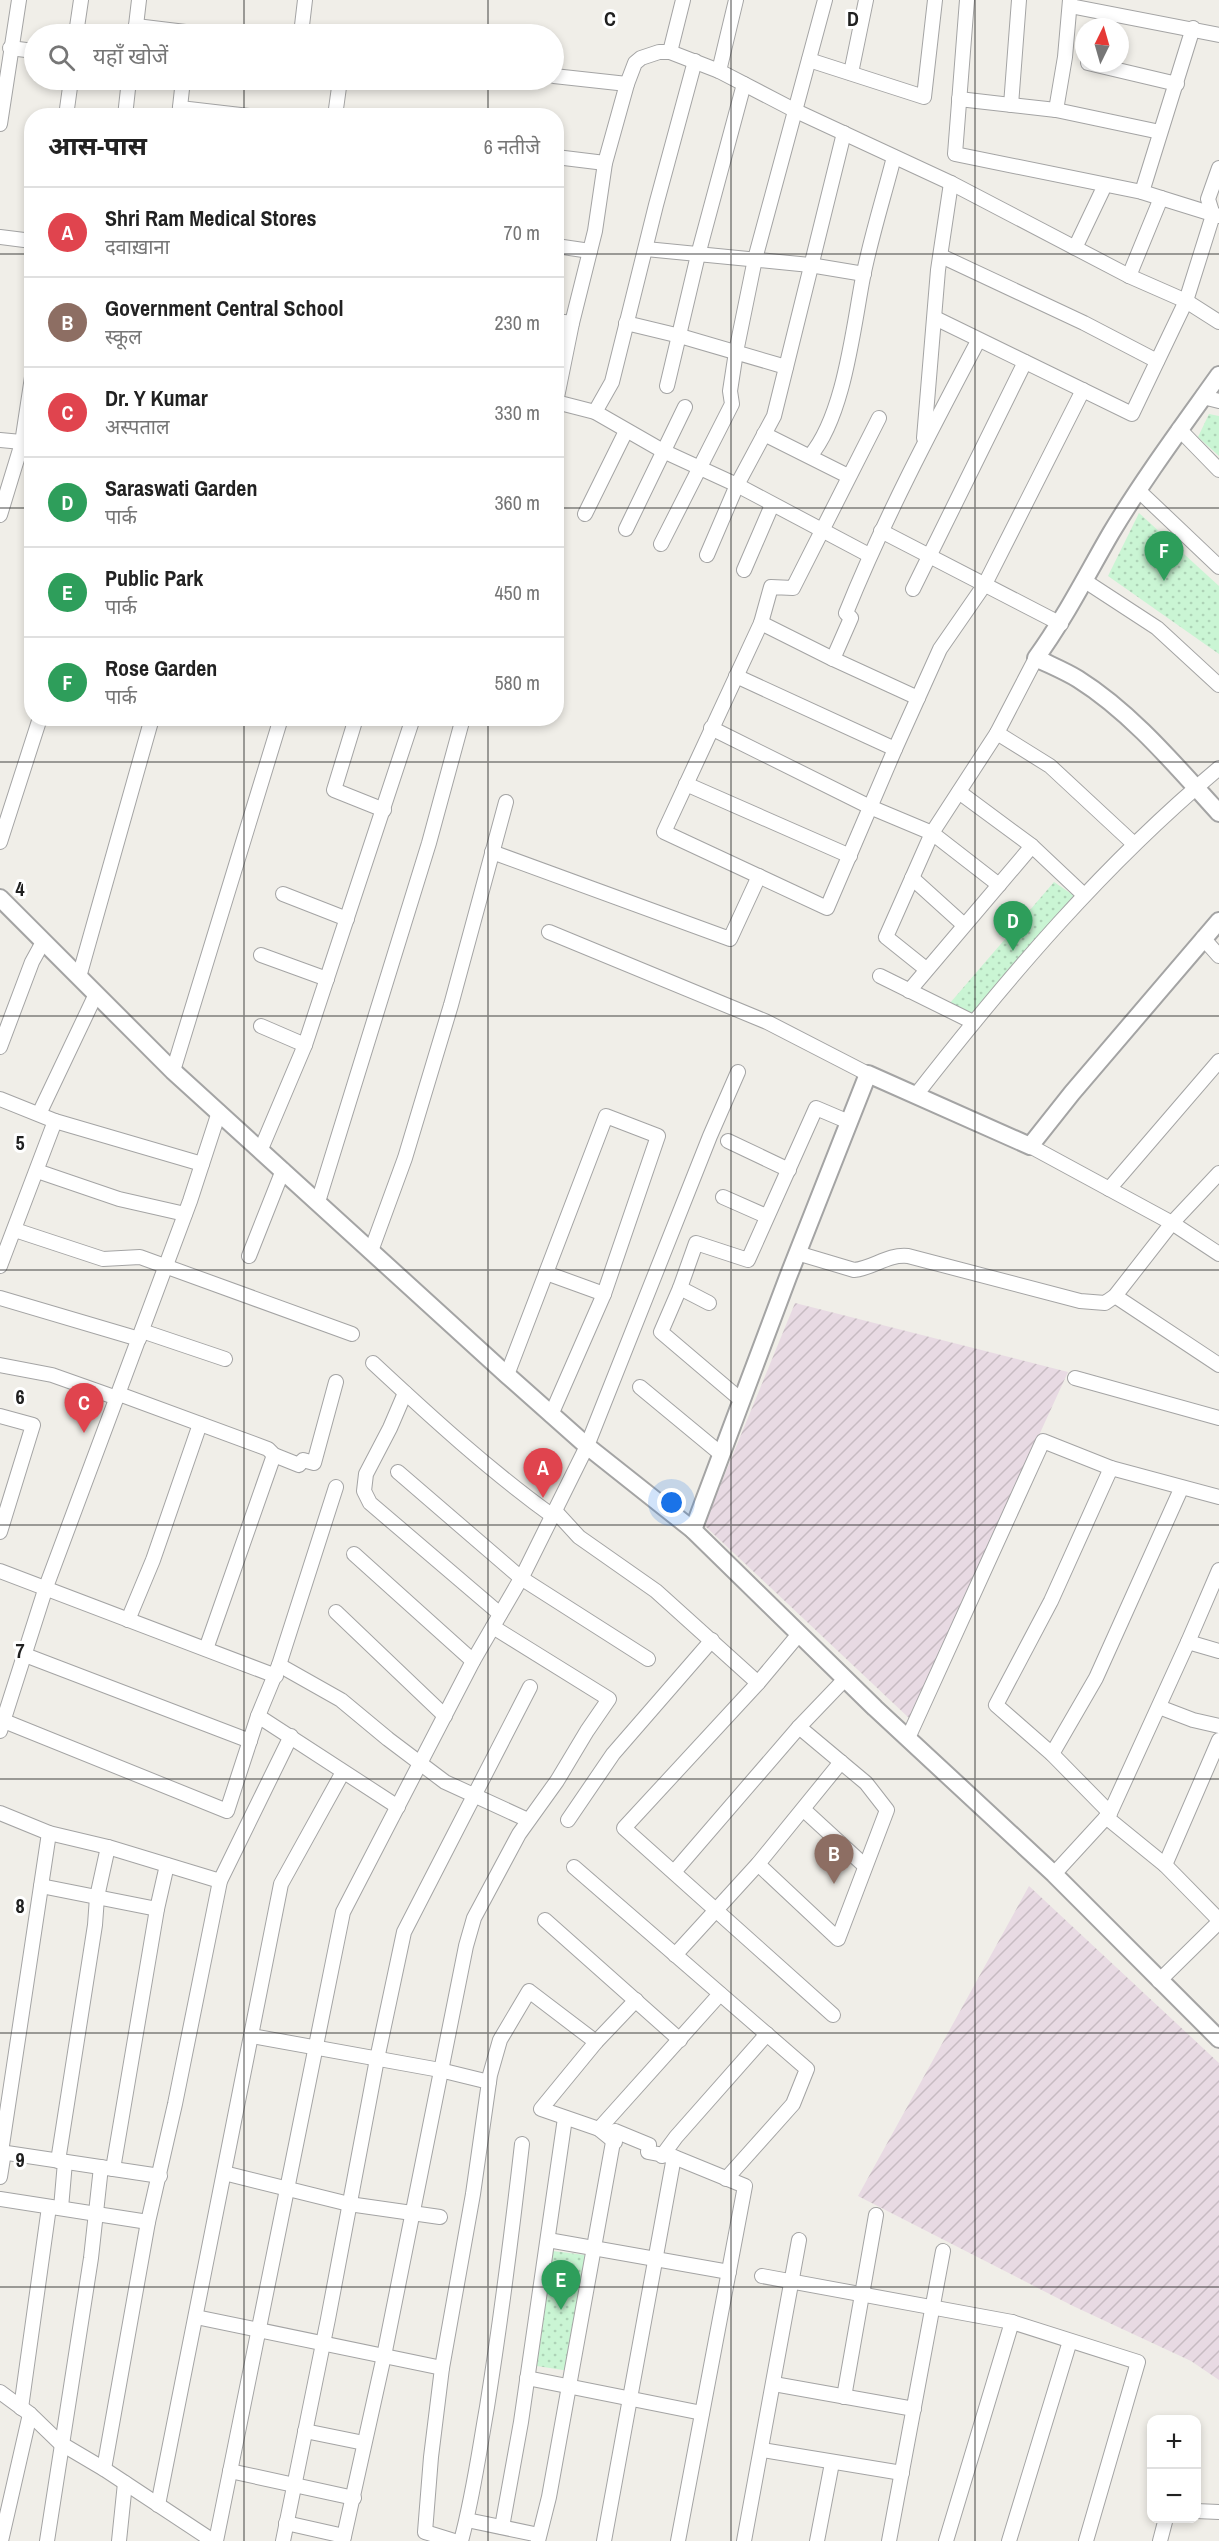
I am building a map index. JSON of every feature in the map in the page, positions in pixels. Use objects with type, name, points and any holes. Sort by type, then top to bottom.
[{"type":"street","points":[[0,124],[19,0]]},
{"type":"street","points":[[77,24],[81,0]]},
{"type":"street","points":[[136,24],[139,0]]},
{"type":"street","points":[[303,24],[305,0]]},
{"type":"street","points":[[670,52],[683,0]]},
{"type":"street","points":[[719,71],[736,0]]},
{"type":"street","points":[[661,544],[732,404],[730,391],[736,352],[755,259],[825,0]]},
{"type":"street","points":[[851,73],[866,0]]},
{"type":"street","points":[[809,60],[924,97],[935,0]]},
{"type":"street","points":[[967,0],[955,154],[1142,192],[1216,215]]},
{"type":"street","points":[[1011,105],[1019,0]]},
{"type":"street","points":[[1118,15],[1121,0]]},
{"type":"street","points":[[1056,110],[1065,57],[1070,3],[1219,35]]},
{"type":"street","points":[[1142,192],[1193,28]]},
{"type":"street","points":[[10,48],[24,50]]},
{"type":"street","points":[[564,362],[595,231],[605,163],[627,84],[635,63],[640,58],[670,52],[719,71],[796,111],[951,183],[1129,276],[1186,301],[1219,322]]},
{"type":"street","points":[[1065,57],[1075,60]]},
{"type":"street","points":[[595,412],[612,382],[694,62]]},
{"type":"street","points":[[1125,72],[1177,84]]},
{"type":"street","points":[[564,77],[627,84]]},
{"type":"street","points":[[667,386],[698,255],[744,84]]},
{"type":"street","points":[[67,108],[70,90]]},
{"type":"street","points":[[126,108],[128,90]]},
{"type":"street","points":[[180,108],[182,90]]},
{"type":"street","points":[[336,108],[339,90]]},
{"type":"street","points":[[959,99],[1056,110],[1160,132]]},
{"type":"street","points":[[707,555],[737,485],[774,416],[844,133]]},
{"type":"street","points":[[810,456],[821,443],[834,415],[864,274],[894,156]]},
{"type":"street","points":[[564,158],[605,163]]},
{"type":"street","points":[[935,318],[1132,414],[1186,301],[1216,215],[1208,199],[1219,168]]},
{"type":"street","points":[[923,445],[941,256],[951,183]]},
{"type":"street","points":[[1075,248],[1105,185]]},
{"type":"street","points":[[1129,276],[1161,198]]},
{"type":"street","points":[[0,237],[24,240]]},
{"type":"street","points":[[564,247],[590,251]]},
{"type":"street","points":[[645,249],[810,265],[864,274]]},
{"type":"street","points":[[941,256],[1084,323],[1157,362]]},
{"type":"street","points":[[564,322],[572,323]]},
{"type":"street","points":[[626,323],[786,367]]},
{"type":"street","points":[[833,659],[851,618],[846,613],[869,555],[978,340]]},
{"type":"street","points":[[913,589],[928,554],[1025,362]]},
{"type":"street","points":[[926,969],[886,937],[932,833],[997,733],[1036,658],[1061,624],[1139,490],[1179,429],[1211,399],[1219,375]]},
{"type":"street","points":[[879,418],[793,588],[771,587],[761,623],[664,832],[827,908],[940,649],[985,584],[1083,390]]},
{"type":"street","points":[[564,404],[595,412],[663,451],[737,485],[772,506],[869,555]]},
{"type":"street","points":[[626,529],[685,407]]},
{"type":"street","points":[[1179,429],[1219,470]]},
{"type":"street","points":[[585,514],[626,431]]},
{"type":"street","points":[[764,434],[848,476]]},
{"type":"street","points":[[0,440],[24,443]]},
{"type":"street","points":[[0,515],[24,451]]},
{"type":"street","points":[[1139,490],[1219,567]]},
{"type":"street","points":[[744,570],[772,506]]},
{"type":"street","points":[[881,531],[1061,624]]},
{"type":"street","points":[[1085,581],[1157,628],[1216,677]]},
{"type":"street","points":[[761,623],[918,698]]},
{"type":"street","points":[[1036,658],[1078,679],[1120,712],[1168,757],[1219,813]]},
{"type":"street","points":[[736,676],[895,749]]},
{"type":"street","points":[[0,842],[37,726]]},
{"type":"street","points":[[79,977],[150,726]]},
{"type":"street","points":[[173,1071],[279,726]]},
{"type":"street","points":[[354,726],[334,790],[384,810]]},
{"type":"street","points":[[261,1149],[305,1045],[410,726]]},
{"type":"street","points":[[318,1202],[429,843],[461,726]]},
{"type":"street","points":[[711,728],[870,807],[932,833],[999,885]]},
{"type":"street","points":[[997,733],[1050,766],[1134,844]]},
{"type":"street","points":[[916,1095],[973,1022],[1084,895],[1134,844],[1219,768]]},
{"type":"street","points":[[686,784],[850,856]]},
{"type":"street","points":[[959,792],[1032,846],[1084,895]]},
{"type":"street","points":[[371,1251],[405,1158],[451,1005],[506,802]]},
{"type":"street","points":[[909,991],[1032,846]]},
{"type":"street","points":[[492,852],[730,939],[759,876]]},
{"type":"street","points":[[912,878],[964,925]]},
{"type":"street","points":[[283,894],[347,919]]},
{"type":"street","points":[[0,898],[173,1071],[551,1415],[693,1530],[845,1678],[1054,1874],[1159,1981],[1219,2038]]},
{"type":"street","points":[[1030,1146],[1219,921]]},
{"type":"street","points":[[549,932],[766,1022],[868,1074],[1030,1146],[1172,1223],[1219,1254]]},
{"type":"street","points":[[1203,938],[1219,956]]},
{"type":"street","points":[[0,1047],[32,962],[44,942]]},
{"type":"street","points":[[261,955],[327,979]]},
{"type":"street","points":[[880,976],[973,1022]]},
{"type":"street","points":[[39,1114],[96,994]]},
{"type":"street","points":[[261,1026],[305,1045]]},
{"type":"street","points":[[1109,1189],[1219,1061]]},
{"type":"street","points":[[1,2397],[25,2411],[60,2443],[158,2505],[195,2536],[214,2541],[343,1912],[473,1661],[555,1514],[587,1446],[710,1136],[738,1072]]},
{"type":"street","points":[[693,1530],[797,1253],[868,1074]]},
{"type":"street","points":[[0,1099],[56,1121],[202,1164]]},
{"type":"street","points":[[741,1400],[661,1332],[696,1243],[748,1260],[816,1108],[849,1122]]},
{"type":"street","points":[[219,1112],[166,1267],[46,1587],[2,1726],[227,1810],[258,1716],[277,1671],[336,1487]]},
{"type":"street","points":[[507,1375],[606,1116],[658,1136],[604,1294],[551,1415]]},
{"type":"street","points":[[0,1266],[56,1121]]},
{"type":"street","points":[[728,1141],[789,1170]]},
{"type":"street","points":[[249,1256],[283,1170]]},
{"type":"street","points":[[37,1171],[119,1199],[185,1214]]},
{"type":"street","points":[[797,1253],[854,1270],[862,1269],[889,1257],[908,1256],[1080,1301],[1101,1304],[1115,1296],[1172,1223],[1219,1173]]},
{"type":"street","points":[[723,1197],[766,1216]]},
{"type":"street","points":[[15,1230],[103,1259],[118,1260],[133,1256],[352,1334]]},
{"type":"street","points":[[546,1273],[604,1294]]},
{"type":"street","points":[[680,1288],[709,1303]]},
{"type":"street","points":[[1115,1296],[1219,1365]]},
{"type":"street","points":[[0,1298],[225,1359]]},
{"type":"street","points":[[373,1363],[524,1495],[555,1514],[579,1537],[656,1591],[758,1683]]},
{"type":"street","points":[[0,1365],[52,1375],[118,1396],[268,1449],[274,1455],[299,1465],[303,1460],[314,1463],[336,1382]]},
{"type":"street","points":[[1075,1378],[1219,1418]]},
{"type":"street","points":[[640,1387],[721,1454]]},
{"type":"street","points":[[405,1393],[366,1474],[364,1491],[370,1503],[500,1614]]},
{"type":"street","points":[[0,1416],[33,1425],[0,1532]]},
{"type":"street","points":[[128,1620],[153,1560],[200,1424]]},
{"type":"street","points":[[908,1738],[1043,1441],[1111,1468],[1181,1489],[1219,1497]]},
{"type":"street","points":[[206,1649],[274,1455]]},
{"type":"street","points":[[1111,1468],[1051,1601],[996,1706],[1052,1754],[1108,1815],[1166,1865],[1219,1921],[1159,1981]]},
{"type":"street","points":[[398,1472],[521,1578],[648,1659]]},
{"type":"street","points":[[1052,1754],[1096,1678],[1181,1489]]},
{"type":"street","points":[[354,1554],[473,1661]]},
{"type":"street","points":[[0,1571],[206,1649],[277,1671],[341,1700],[445,1782],[528,1821]]},
{"type":"street","points":[[1054,1874],[1108,1815],[1218,1573]]},
{"type":"street","points":[[336,1612],[445,1716]]},
{"type":"street","points":[[286,2523],[344,2538],[384,2356],[465,1946],[474,1918],[492,1881],[528,1821],[609,1699],[493,1628]]},
{"type":"street","points":[[799,1634],[758,1683],[624,1828],[833,2015]]},
{"type":"street","points":[[568,1820],[623,1741],[712,1640]]},
{"type":"street","points":[[1188,1642],[1219,1651]]},
{"type":"street","points":[[25,1655],[250,1741]]},
{"type":"street","points":[[674,1872],[799,1727],[845,1678]]},
{"type":"street","points":[[283,2541],[376,2059],[404,1932],[530,1687]]},
{"type":"street","points":[[1159,1707],[1192,1720],[1219,1726]]},
{"type":"street","points":[[258,1716],[398,1807]]},
{"type":"street","points":[[758,1864],[838,1939],[887,1810],[866,1783],[799,1727]]},
{"type":"street","points":[[104,2469],[148,2222],[160,2176],[220,1881],[291,1736]]},
{"type":"street","points":[[1166,1865],[1219,1740]]},
{"type":"street","points":[[675,1955],[758,1864],[841,1762]]},
{"type":"street","points":[[158,2505],[281,1884],[342,1772]]},
{"type":"street","points":[[804,1810],[865,1866]]},
{"type":"street","points":[[0,1813],[49,1833],[108,1847],[220,1881]]},
{"type":"street","points":[[0,2177],[49,1833]]},
{"type":"street","points":[[1,2541],[25,2411],[62,2161],[97,1897],[108,1847]]},
{"type":"street","points":[[47,2541],[96,2214],[167,1866]]},
{"type":"street","points":[[574,1867],[807,2069],[793,2104],[726,2179]]},
{"type":"street","points":[[41,1886],[157,1909]]},
{"type":"street","points":[[545,1920],[680,2040]]},
{"type":"street","points":[[454,2541],[425,2532],[431,2457],[442,2368],[473,2194],[489,2082],[500,2040],[530,1990],[596,2042]]},
{"type":"street","points":[[599,2129],[720,1994]]},
{"type":"street","points":[[615,2142],[599,2129],[541,2109],[596,2042],[636,2000]]},
{"type":"street","points":[[604,2541],[657,2259],[668,2157],[676,2137],[767,2034]]},
{"type":"street","points":[[252,2036],[440,2070],[489,2082]]},
{"type":"street","points":[[502,2527],[527,2378],[565,2118]]},
{"type":"street","points":[[467,2520],[502,2527],[538,2538],[549,2497],[615,2142],[615,2131],[649,2145],[648,2152],[668,2157],[745,2186],[678,2541]]},
{"type":"street","points":[[461,2541],[467,2520],[507,2277],[522,2144]]},
{"type":"street","points":[[2,2152],[160,2176]]},
{"type":"street","points":[[224,2173],[349,2204],[440,2217]]},
{"type":"street","points":[[0,2199],[148,2222]]},
{"type":"street","points":[[844,2397],[876,2215]]},
{"type":"street","points":[[548,2240],[729,2272]]},
{"type":"street","points":[[744,2541],[799,2240]]},
{"type":"street","points":[[889,2541],[943,2252]]},
{"type":"street","points":[[762,2276],[1012,2322],[1138,2362],[1086,2541]]},
{"type":"street","points":[[196,2317],[442,2368]]},
{"type":"street","points":[[946,2541],[1012,2322]]},
{"type":"street","points":[[1009,2541],[1070,2341]]},
{"type":"street","points":[[527,2378],[702,2414]]},
{"type":"street","points":[[774,2384],[914,2409]]},
{"type":"street","points":[[305,2431],[364,2443]]},
{"type":"street","points":[[762,2450],[902,2474]]},
{"type":"street","points":[[817,2541],[832,2463]]},
{"type":"street","points":[[230,2471],[354,2498]]},
{"type":"street","points":[[119,2541],[125,2483]]},
{"type":"street","points":[[1201,2511],[1219,2512]]},
{"type":"street","points":[[1160,2541],[1165,2523]]},
{"type":"shaded area","points":[[795,1303],[1068,1372],[909,1718],[704,1525]]},
{"type":"shaded area","points":[[1029,1886],[1219,2063],[1219,2380],[1191,2361],[1073,2306],[858,2196]]},
{"type":"green space","points":[[1209,414],[1219,416],[1219,456],[1198,437]]},
{"type":"green space","points":[[1139,513],[1219,586],[1219,654],[1108,576]]},
{"type":"green space","points":[[1054,882],[1079,899],[973,1016],[950,1003]]},
{"type":"green space","points":[[553,2251],[585,2255],[569,2371],[537,2366]]},
{"type":"place","name":"Rose Garden","points":[[1164,581]]},
{"type":"place","name":"Saraswati Garden","points":[[1013,951]]},
{"type":"place","name":"Dr. Y Kumar","points":[[84,1433]]},
{"type":"place","name":"Shri Ram Medical Stores","points":[[543,1498]]},
{"type":"place","name":"Government Central School","points":[[834,1884]]},
{"type":"place","name":"Public Park","points":[[561,2310]]}]
